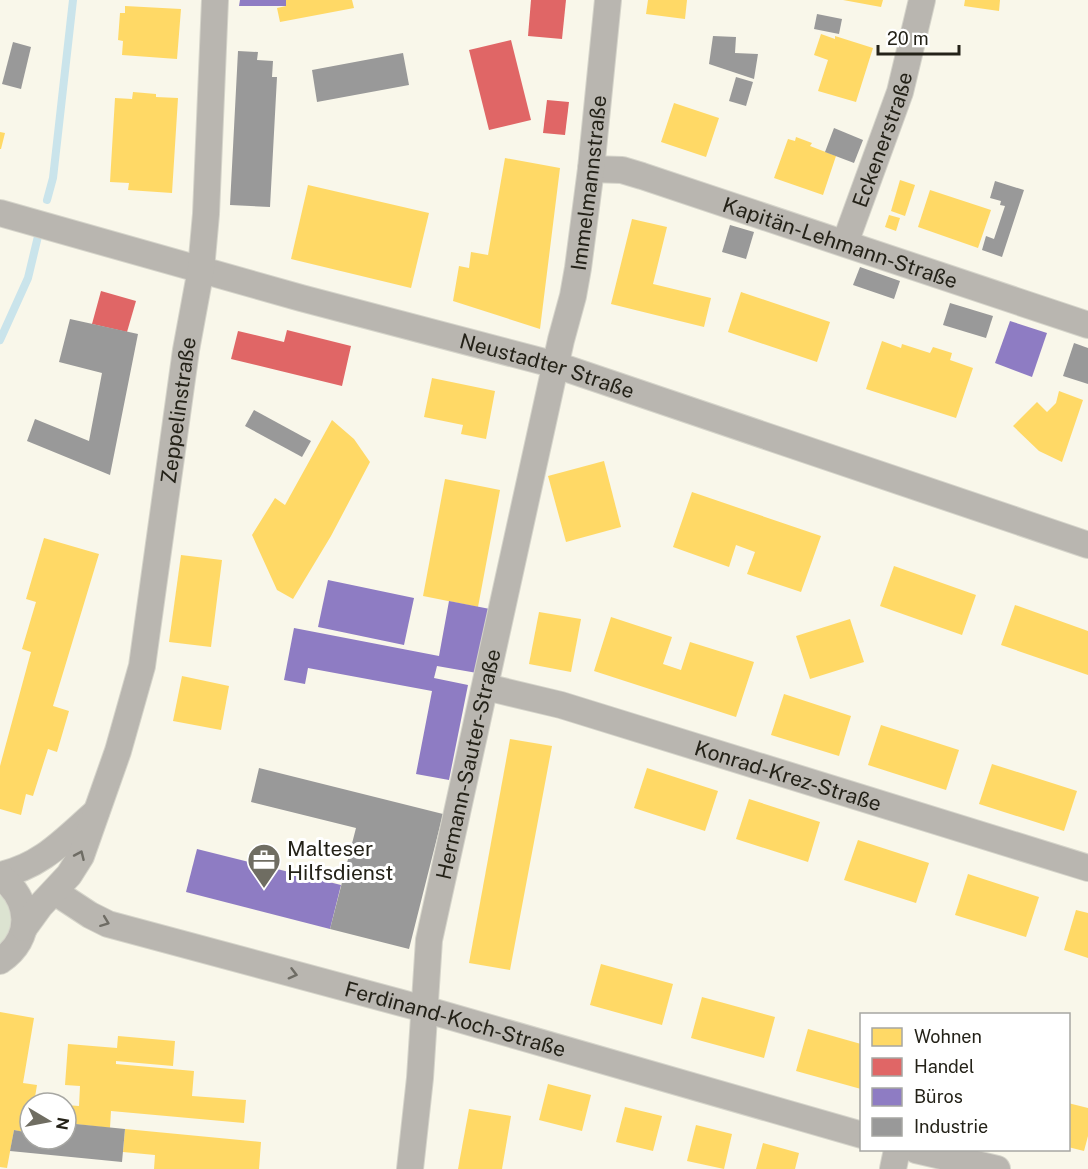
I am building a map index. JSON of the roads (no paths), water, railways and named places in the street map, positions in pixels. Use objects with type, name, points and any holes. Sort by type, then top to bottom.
[{"type":"street","name":"Zeppelinstraße","points":[[0,960],[9,954],[19,942],[24,928],[40,906],[55,892],[81,856],[118,751],[142,666],[186,350],[201,269],[206,214],[215,0]]},
{"type":"street","name":"Immelmannstraße","points":[[556,365],[573,296],[591,169],[608,0]]},
{"type":"street","name":"Eckenerstraße","points":[[845,243],[900,92],[922,0]]},
{"type":"street","name":"Kapitän-Lehmann-Straße","points":[[591,169],[622,170],[642,176],[1088,325]]},
{"type":"street","name":"Neustadter Straße","points":[[0,213],[301,298],[556,365],[1088,544]]},
{"type":"street","name":"Hermann-Sauter-Straße","points":[[410,1169],[420,1078],[429,940],[556,365]]},
{"type":"street","name":"Konrad-Krez-Straße","points":[[486,687],[510,691],[614,721],[1088,868]]},
{"type":"street","name":"Zeppelinstraße","points":[[0,875],[22,869],[38,861],[96,812]]},
{"type":"street","points":[[0,875],[11,884],[20,897],[25,912],[24,928]]},
{"type":"street","name":"Ferdinand-Koch-Straße","points":[[55,892],[108,924],[424,1009],[860,1135]]},
{"type":"street","points":[[892,1169],[896,1151]]},
{"type":"street","points":[[924,1151],[996,1169]]},
{"type":"waterway","points":[[47,200],[53,178],[73,0]]},
{"type":"waterway","points":[[0,340],[28,278],[40,228]]},
{"type":"place","name":"Malteser Hilfsdienst","points":[[264,889]]}]
